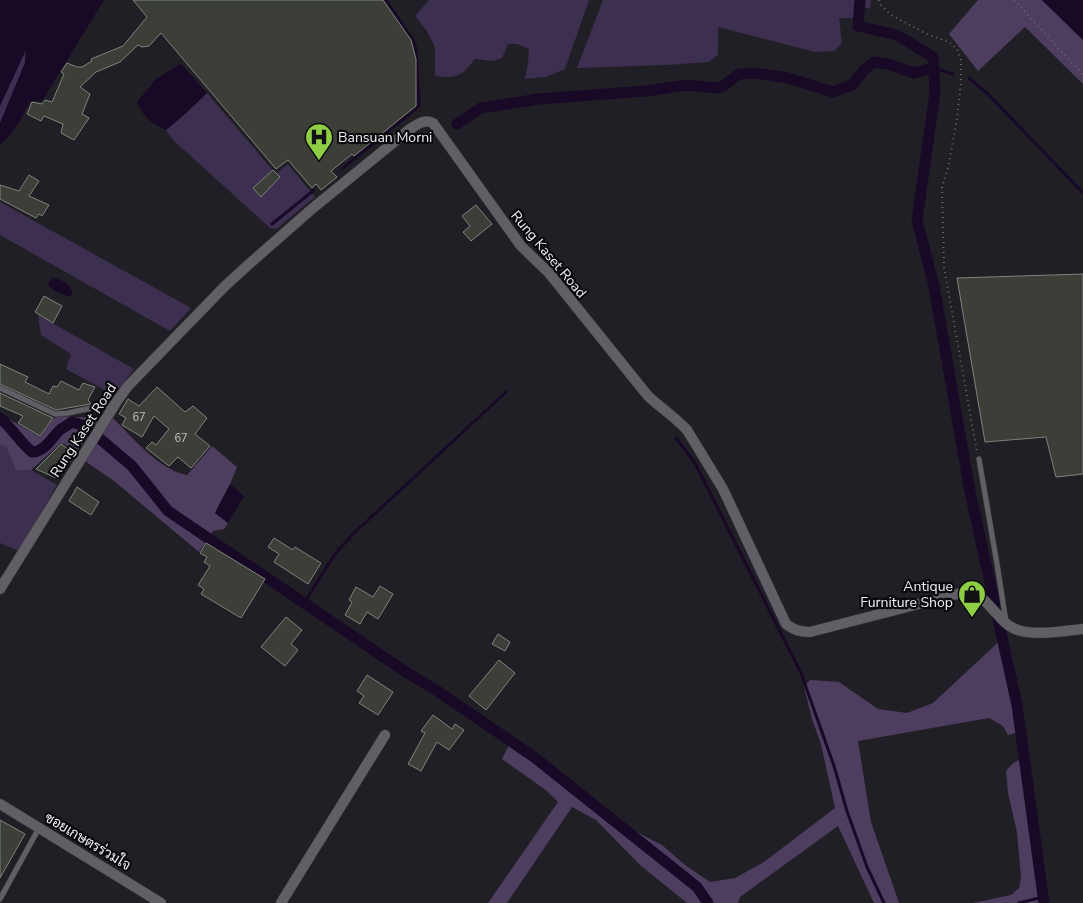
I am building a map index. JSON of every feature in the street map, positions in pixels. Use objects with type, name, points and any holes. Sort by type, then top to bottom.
[{"type":"street","name":"Rung Kaset Road","points":[[0,589],[101,426],[135,380],[225,286],[248,265],[313,208],[410,129],[422,121],[428,121],[434,123],[521,246],[549,273],[648,396],[687,430],[723,489],[786,624],[794,630],[810,632],[969,591],[978,594],[1006,623],[1014,628],[1040,632],[1083,629]]},
{"type":"street","points":[[281,903],[385,735]]},
{"type":"street","name":"ซอยเกษตรร่วมใจ","points":[[0,804],[162,903]]},
{"type":"lane","points":[[0,388],[55,414],[104,405],[114,406]]},
{"type":"lane","points":[[979,459],[1006,623]]},
{"type":"lane","points":[[0,899],[39,828]]},
{"type":"path","points":[[880,0],[881,5],[891,15],[927,34],[950,42],[961,60],[957,120],[948,168],[942,187],[944,267],[979,459]]},
{"type":"path","points":[[1014,0],[1083,75]]},
{"type":"shaded area","points":[[0,0],[104,0],[42,101],[30,101],[14,130],[0,145],[0,123],[25,63],[26,50],[0,106]]},
{"type":"shaded area","points":[[429,0],[589,0],[565,69],[546,77],[525,79],[529,49],[517,44],[508,44],[502,58],[493,61],[475,59],[458,75],[449,77],[435,76],[435,47],[427,31],[415,16]]},
{"type":"shaded area","points":[[603,0],[871,0],[870,9],[865,7],[862,18],[839,18],[842,43],[834,51],[815,52],[718,27],[718,55],[709,62],[577,68]]},
{"type":"shaded area","points":[[978,0],[1042,0],[1083,40],[1083,84],[1025,27],[978,71],[949,34]]},
{"type":"shaded area","points":[[1042,0],[1083,0],[1083,40]]},
{"type":"shaded area","points":[[26,48],[25,63],[0,123],[0,106]]},
{"type":"shaded area","points":[[181,64],[207,93],[166,130],[148,119],[137,102],[157,78]]},
{"type":"shaded area","points":[[207,93],[276,174],[288,164],[315,197],[276,229],[270,228],[173,140],[166,130]]},
{"type":"shaded area","points":[[0,202],[191,308],[170,331],[0,235]]},
{"type":"shaded area","points":[[53,277],[63,281],[70,287],[72,294],[69,297],[55,291],[48,285]]},
{"type":"shaded area","points":[[38,315],[134,369],[114,395],[66,369],[71,354],[41,335]]},
{"type":"shaded area","points":[[58,416],[94,418],[98,422],[78,450],[61,443],[31,470],[16,471],[6,447],[0,445],[0,423],[6,426],[7,418],[40,437],[53,419]]},
{"type":"shaded area","points":[[113,418],[147,452],[166,467],[177,472],[187,475],[212,446],[237,467],[215,513],[228,523],[224,529],[213,531],[199,552],[114,481],[85,461]]},
{"type":"shaded area","points":[[0,445],[6,447],[16,471],[31,470],[57,485],[19,551],[0,543]]},
{"type":"shaded area","points":[[230,484],[244,496],[228,523],[215,513]]},
{"type":"shaded area","points":[[1006,635],[1022,731],[1008,735],[1003,726],[989,718],[858,741],[871,822],[899,903],[874,903],[838,826],[740,897],[738,903],[687,903],[640,865],[596,820],[572,807],[507,903],[488,903],[558,802],[547,791],[502,759],[509,745],[623,825],[662,845],[685,865],[710,882],[735,878],[764,862],[835,808],[821,744],[804,687],[810,680],[839,682],[878,709],[907,713],[933,703]]},
{"type":"shaded area","points":[[1026,756],[1048,903],[973,903],[1011,895],[1019,888],[1021,877],[1017,832],[1008,793],[1006,771],[1012,764]]},
{"type":"building","points":[[133,0],[383,0],[411,40],[416,59],[416,106],[354,156],[352,154],[331,171],[337,177],[321,190],[316,184],[312,188],[288,160],[276,169],[161,33],[149,46],[142,47],[138,45],[120,62],[96,72],[80,87],[90,94],[82,114],[89,118],[74,140],[61,133],[63,124],[44,116],[41,121],[27,114],[32,102],[42,104],[45,100],[52,102],[64,74],[61,72],[67,63],[82,67],[92,61],[91,59],[123,46],[147,17]]},
{"type":"building","points":[[273,170],[280,177],[261,197],[253,188]]},
{"type":"building","points":[[29,175],[39,181],[29,196],[49,205],[42,216],[39,214],[36,218],[0,199],[0,185],[19,191]]},
{"type":"building","points":[[476,205],[492,224],[471,241],[463,232],[470,226],[462,216]]},
{"type":"building","points":[[1083,274],[1083,474],[1056,477],[1046,437],[985,442],[957,278]]},
{"type":"building","points":[[44,296],[62,306],[53,323],[35,312]]},
{"type":"building","points":[[0,364],[28,377],[25,382],[49,394],[53,386],[57,387],[61,381],[79,390],[83,383],[95,387],[88,400],[91,404],[56,410],[0,384]]},
{"type":"building","points":[[157,387],[185,412],[193,406],[207,418],[195,434],[210,446],[191,468],[178,457],[169,466],[146,448],[152,442],[156,445],[169,429],[154,416],[142,437],[122,425],[126,418],[119,414],[128,399],[139,406]]},
{"type":"building","points":[[0,393],[53,418],[40,436],[18,423],[23,416],[0,406]]},
{"type":"building","points":[[61,444],[72,452],[68,458],[71,461],[56,478],[36,469]]},
{"type":"building","points":[[77,487],[99,502],[91,515],[69,501]]},
{"type":"building","points":[[274,538],[293,550],[295,547],[321,563],[308,584],[274,562],[279,554],[268,547]]},
{"type":"building","points":[[206,543],[265,579],[241,618],[201,594],[204,589],[198,585],[210,566],[204,562],[207,557],[200,553]]},
{"type":"building","points":[[380,586],[393,594],[378,619],[367,612],[360,624],[345,615],[352,602],[349,600],[356,587],[373,597]]},
{"type":"building","points":[[286,617],[302,630],[291,644],[298,650],[285,666],[261,647]]},
{"type":"building","points":[[498,634],[510,642],[505,651],[492,644]]},
{"type":"building","points":[[499,660],[515,673],[486,710],[469,696]]},
{"type":"building","points":[[367,675],[393,692],[378,715],[359,703],[364,696],[357,691]]},
{"type":"building","points":[[433,715],[452,729],[455,724],[464,730],[449,750],[437,742],[421,771],[408,764],[425,733],[421,731]]},
{"type":"building","points":[[0,820],[25,834],[0,878]]},
{"type":"waterway","points":[[343,168],[419,106],[414,42],[386,0]]},
{"type":"waterway","points":[[860,0],[858,26],[897,35],[933,57],[935,93],[917,220],[934,286],[970,492],[1017,705],[1044,903]]},
{"type":"waterway","points":[[457,124],[481,108],[539,99],[646,91],[687,85],[716,88],[722,87],[739,74],[754,73],[788,78],[833,92],[852,85],[865,69],[874,62],[888,64],[914,73],[934,68]]},
{"type":"waterway","points":[[934,68],[953,74]]},
{"type":"waterway","points":[[969,78],[988,94],[1083,193]]},
{"type":"waterway","points":[[272,224],[314,190]]},
{"type":"waterway","points":[[304,603],[335,554],[353,534],[506,392]]},
{"type":"waterway","points":[[0,418],[32,452],[41,450],[61,429],[72,422],[85,426],[132,466],[168,511],[534,757],[697,887],[708,903]]},
{"type":"waterway","points":[[676,438],[695,463],[801,673],[867,867],[884,903]]},
{"type":"waterway","points":[[1019,903],[1043,897]]},
{"type":"place","name":"Bansuan Morni","points":[[319,161]]},
{"type":"place","name":"Antique Furniture Shop","points":[[972,618]]}]
